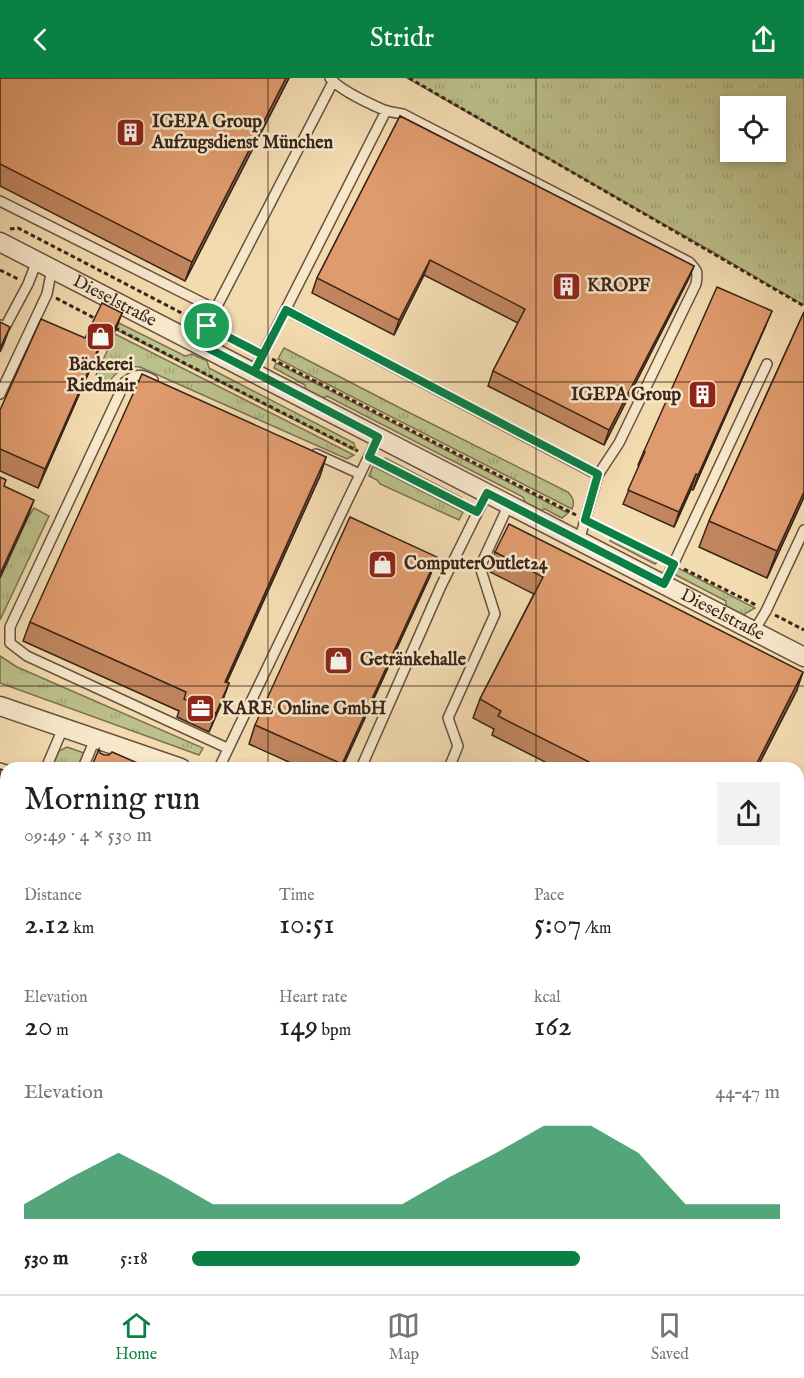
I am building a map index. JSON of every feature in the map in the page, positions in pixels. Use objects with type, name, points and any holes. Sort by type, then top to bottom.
[{"type":"street","name":"Dieselstraße","points":[[2,236],[44,264],[804,657]]},
{"type":"street","points":[[0,706],[103,745],[156,762]]},
{"type":"lane","points":[[198,343],[332,80],[356,97],[386,111],[403,114],[688,262],[698,274],[696,285],[619,443],[598,474],[579,541]]},
{"type":"lane","points":[[254,372],[386,111]]},
{"type":"lane","points":[[0,201],[215,309]]},
{"type":"lane","points":[[0,325],[5,327],[28,284],[44,264]]},
{"type":"lane","points":[[0,394],[47,294],[44,264]]},
{"type":"lane","points":[[286,310],[598,474]]},
{"type":"lane","points":[[664,584],[767,364]]},
{"type":"lane","points":[[165,385],[143,375],[133,376],[125,382],[10,627],[10,643],[27,656],[227,748]]},
{"type":"lane","points":[[221,762],[378,437]]},
{"type":"lane","points":[[306,449],[360,474]]},
{"type":"lane","points":[[364,762],[441,586],[487,493]]},
{"type":"lane","points":[[451,762],[458,746],[448,718],[495,615],[480,567],[509,504]]},
{"type":"lane","points":[[754,631],[766,611],[804,530]]},
{"type":"lane","points":[[49,762],[63,728]]},
{"type":"lane","points":[[87,762],[103,745]]},
{"type":"path","points":[[409,78],[804,306]]},
{"type":"path","points":[[2,236],[18,228],[804,630]]},
{"type":"path","points":[[0,270],[28,284]]},
{"type":"path","points":[[47,294],[99,320]]},
{"type":"path","points":[[109,326],[477,512]]},
{"type":"green space","points":[[407,78],[804,78],[804,305],[718,255]]},
{"type":"green space","points":[[105,316],[185,356],[192,354],[207,361],[209,368],[354,443],[356,451],[99,321]]},
{"type":"green space","points":[[115,334],[354,455],[347,459],[140,367],[122,370],[115,374],[110,382],[96,375]]},
{"type":"green space","points":[[284,348],[568,492],[573,500],[572,509],[278,359]]},
{"type":"green space","points":[[276,363],[568,513],[562,518],[545,509],[538,511],[526,504],[523,497],[327,396],[320,399],[306,391],[305,385],[274,368]]},
{"type":"green space","points":[[385,458],[462,498],[462,506],[376,463]]},
{"type":"green space","points":[[373,466],[463,512],[459,520],[380,484],[369,476]]},
{"type":"green space","points":[[34,508],[49,516],[0,620],[0,578]]},
{"type":"green space","points":[[613,536],[659,560],[655,564],[610,541]]},
{"type":"green space","points":[[676,567],[755,608],[743,615],[726,606],[726,601],[674,574]]},
{"type":"green space","points":[[0,656],[17,667],[203,748],[199,755],[0,683]]},
{"type":"green space","points":[[67,747],[84,753],[80,762],[54,762],[59,751]]},
{"type":"building","name":"IGEPA Group Aufzugsdienst München","points":[[0,78],[286,78],[192,262],[0,164]]},
{"type":"building","name":"KROPF","points":[[400,116],[694,266],[609,430],[493,371],[525,309],[430,260],[399,320],[317,278]]},
{"type":"building","name":"IGEPA Group","points":[[717,287],[772,311],[679,512],[628,490]]},
{"type":"building","points":[[102,303],[122,313],[113,332],[107,329],[45,469],[0,449],[0,410],[41,319],[85,338]]},
{"type":"building","points":[[804,312],[804,492],[777,551],[709,521]]},
{"type":"building","points":[[0,322],[10,327],[0,348]]},
{"type":"building","points":[[142,374],[326,457],[225,682],[229,683],[216,713],[184,699],[186,692],[30,622]]},
{"type":"building","points":[[0,477],[6,480],[4,486],[34,500],[0,574]]},
{"type":"building","name":"Getränkehalle","points":[[350,517],[437,557],[343,762],[338,762],[255,725]]},
{"type":"building","points":[[509,524],[803,672],[758,762],[589,762],[498,716],[501,711],[480,699],[543,577],[495,552]]},
{"type":"building","points":[[99,749],[104,755],[112,752],[135,762],[94,762]]},
{"type":"place","name":"IGEPA Group Aufzugsdienst München","points":[[131,132]]},
{"type":"place","name":"KROPF","points":[[566,286]]},
{"type":"place","name":"Bäckerei Riedmair","points":[[101,336]]},
{"type":"place","name":"IGEPA Group","points":[[702,395]]},
{"type":"place","name":"ComputerOutlet24","points":[[383,564]]},
{"type":"place","name":"Getränkehalle","points":[[339,660]]},
{"type":"place","name":"KARE Online GmbH","points":[[201,709]]},
{"type":"route","points":[[207,326],[198,343],[254,372],[286,310],[598,474],[585,520],[674,564],[664,584],[487,493],[477,512],[369,457],[378,437],[254,372],[263,355],[207,326]]}]
